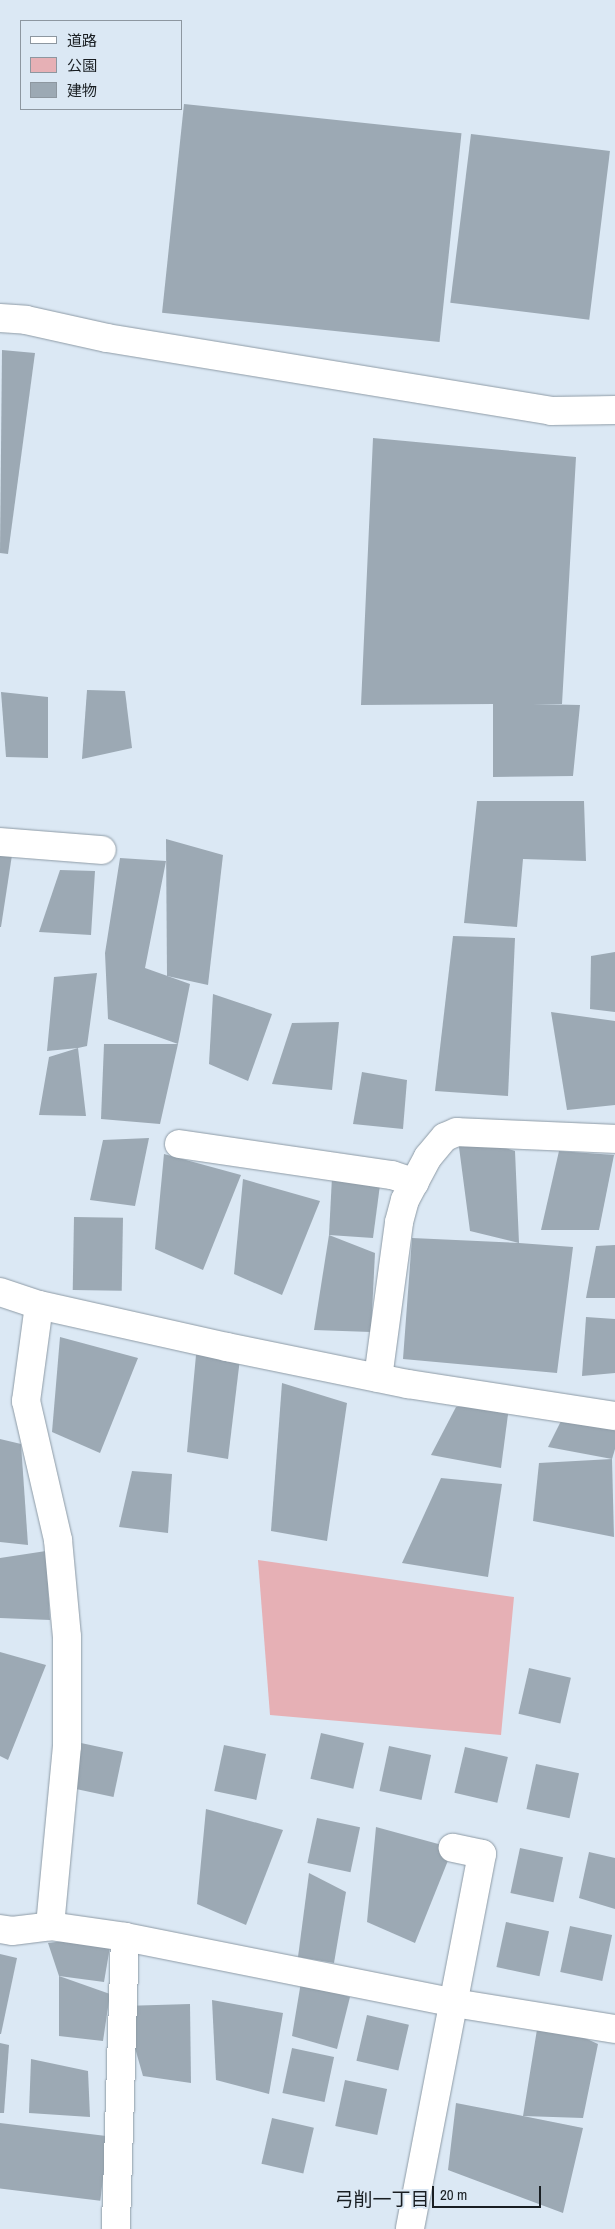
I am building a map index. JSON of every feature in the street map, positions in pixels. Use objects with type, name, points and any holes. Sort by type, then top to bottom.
[{"type":"street","points":[[0,318],[26,320],[107,338],[551,411],[615,410]]},
{"type":"street","points":[[0,842],[102,850]]},
{"type":"street","points":[[378,1378],[400,1222],[406,1200],[428,1157],[445,1137],[457,1132],[615,1138]]},
{"type":"street","points":[[179,1144],[392,1175],[414,1183]]},
{"type":"street","points":[[0,1292],[39,1305],[154,1332],[378,1378],[615,1416]]},
{"type":"street","points":[[39,1305],[26,1401],[58,1540],[67,1637],[67,1746],[50,1926]]},
{"type":"street","points":[[410,2228],[482,1854],[454,1848]]},
{"type":"street","points":[[0,1929],[12,1930],[50,1926],[125,1937],[454,2003],[615,2029]]},
{"type":"street","points":[[116,2229],[125,1937]]},
{"type":"green space","points":[[258,1560],[514,1597],[501,1735],[270,1715]]},
{"type":"building","points":[[184,104],[461,133],[440,342],[162,313]]},
{"type":"building","points":[[471,134],[610,151],[589,320],[450,303]]},
{"type":"building","points":[[2,350],[35,353],[8,554],[0,553]]},
{"type":"building","points":[[373,438],[576,457],[562,704],[533,704],[580,705],[573,776],[493,777],[493,704],[361,705]]},
{"type":"building","points":[[87,690],[125,691],[132,748],[82,759]]},
{"type":"building","points":[[1,692],[48,697],[48,758],[6,757]]},
{"type":"building","points":[[477,801],[584,801],[586,861],[523,859],[517,927],[464,923]]},
{"type":"building","points":[[166,839],[223,855],[208,985],[167,976]]},
{"type":"building","points":[[0,853],[12,855],[1,927],[0,927]]},
{"type":"building","points":[[120,858],[166,861],[145,968],[190,984],[178,1044],[108,1019],[105,953]]},
{"type":"building","points":[[60,870],[95,871],[91,935],[39,932]]},
{"type":"building","points":[[453,936],[515,938],[508,1096],[435,1091]]},
{"type":"building","points":[[615,952],[615,1012],[590,1009],[591,956]]},
{"type":"building","points":[[97,973],[87,1046],[47,1051],[54,977]]},
{"type":"building","points":[[213,994],[272,1014],[248,1081],[209,1064]]},
{"type":"building","points":[[551,1012],[615,1021],[615,1105],[567,1110]]},
{"type":"building","points":[[339,1022],[332,1090],[272,1084],[292,1023]]},
{"type":"building","points":[[104,1044],[178,1044],[160,1124],[101,1119]]},
{"type":"building","points":[[78,1048],[86,1116],[39,1115],[49,1057]]},
{"type":"building","points":[[362,1072],[407,1080],[403,1129],[353,1124]]},
{"type":"building","points":[[457,1132],[515,1151],[519,1243],[470,1231]]},
{"type":"building","points":[[149,1138],[135,1206],[90,1200],[103,1140]]},
{"type":"building","points":[[559,1151],[614,1155],[599,1230],[541,1230]]},
{"type":"building","points":[[164,1154],[241,1175],[203,1270],[155,1249]]},
{"type":"building","points":[[332,1177],[380,1185],[373,1238],[329,1235]]},
{"type":"building","points":[[243,1179],[320,1201],[282,1295],[234,1274]]},
{"type":"building","points":[[74,1217],[123,1218],[122,1291],[73,1290]]},
{"type":"building","points":[[329,1235],[375,1253],[371,1332],[314,1330]]},
{"type":"building","points":[[412,1238],[573,1247],[557,1373],[403,1359]]},
{"type":"building","points":[[615,1245],[615,1298],[586,1298],[596,1246]]},
{"type":"building","points":[[586,1317],[615,1319],[615,1373],[582,1376]]},
{"type":"building","points":[[60,1337],[138,1358],[100,1453],[52,1432]]},
{"type":"building","points":[[241,1350],[228,1459],[187,1452],[196,1355]]},
{"type":"building","points":[[282,1383],[347,1403],[327,1541],[271,1531]]},
{"type":"building","points":[[510,1399],[501,1468],[431,1455],[456,1407]]},
{"type":"building","points":[[567,1409],[615,1416],[615,1449],[612,1459],[548,1447]]},
{"type":"building","points":[[0,1439],[21,1444],[28,1545],[0,1542]]},
{"type":"building","points":[[612,1459],[614,1537],[533,1521],[539,1463]]},
{"type":"building","points":[[132,1471],[172,1474],[168,1533],[119,1527]]},
{"type":"building","points":[[441,1478],[502,1484],[488,1577],[402,1563]]},
{"type":"building","points":[[46,1551],[50,1620],[0,1618],[0,1558]]},
{"type":"building","points":[[0,1652],[46,1665],[8,1760],[0,1756]]},
{"type":"building","points":[[529,1668],[571,1678],[560,1723],[518,1714]]},
{"type":"building","points":[[321,1733],[364,1743],[353,1789],[310,1779]]},
{"type":"building","points":[[81,1743],[123,1752],[113,1797],[71,1788]]},
{"type":"building","points":[[224,1745],[266,1754],[256,1800],[214,1791]]},
{"type":"building","points":[[389,1746],[431,1755],[421,1800],[379,1791]]},
{"type":"building","points":[[465,1747],[508,1757],[497,1803],[454,1793]]},
{"type":"building","points":[[536,1764],[579,1773],[569,1818],[526,1809]]},
{"type":"building","points":[[206,1809],[283,1830],[246,1925],[197,1904]]},
{"type":"building","points":[[317,1818],[360,1827],[350,1872],[307,1863]]},
{"type":"building","points":[[376,1827],[453,1848],[415,1943],[367,1922]]},
{"type":"building","points":[[520,1848],[563,1857],[553,1902],[510,1893]]},
{"type":"building","points":[[589,1852],[615,1858],[615,1909],[579,1898]]},
{"type":"building","points":[[309,1873],[346,1892],[334,1963],[298,1957]]},
{"type":"building","points":[[506,1922],[549,1931],[539,1976],[496,1967]]},
{"type":"building","points":[[570,1926],[612,1935],[602,1981],[560,1972]]},
{"type":"building","points":[[112,1935],[104,1982],[59,1976],[48,1943]]},
{"type":"building","points":[[0,1954],[17,1958],[1,2034],[0,2034]]},
{"type":"building","points":[[59,1976],[110,1994],[103,2041],[59,2036]]},
{"type":"building","points":[[301,1982],[350,1997],[337,2049],[292,2036]]},
{"type":"building","points":[[212,2000],[283,2013],[269,2094],[216,2080]]},
{"type":"building","points":[[190,2004],[191,2083],[143,2076],[123,2006]]},
{"type":"building","points":[[367,2015],[409,2025],[398,2070],[356,2061]]},
{"type":"building","points":[[539,2017],[598,2044],[583,2118],[523,2116]]},
{"type":"building","points":[[0,2043],[9,2045],[4,2113],[0,2113]]},
{"type":"building","points":[[292,2048],[334,2057],[324,2102],[282,2093]]},
{"type":"building","points":[[31,2059],[88,2071],[90,2117],[29,2113]]},
{"type":"building","points":[[345,2080],[387,2089],[377,2135],[335,2126]]},
{"type":"building","points":[[456,2103],[583,2128],[563,2213],[448,2170]]},
{"type":"building","points":[[272,2118],[314,2128],[303,2173],[261,2164]]},
{"type":"building","points":[[0,2123],[108,2136],[100,2201],[0,2188]]},
{"type":"district","name":"弓削一丁目","points":[[382,2200]]}]
